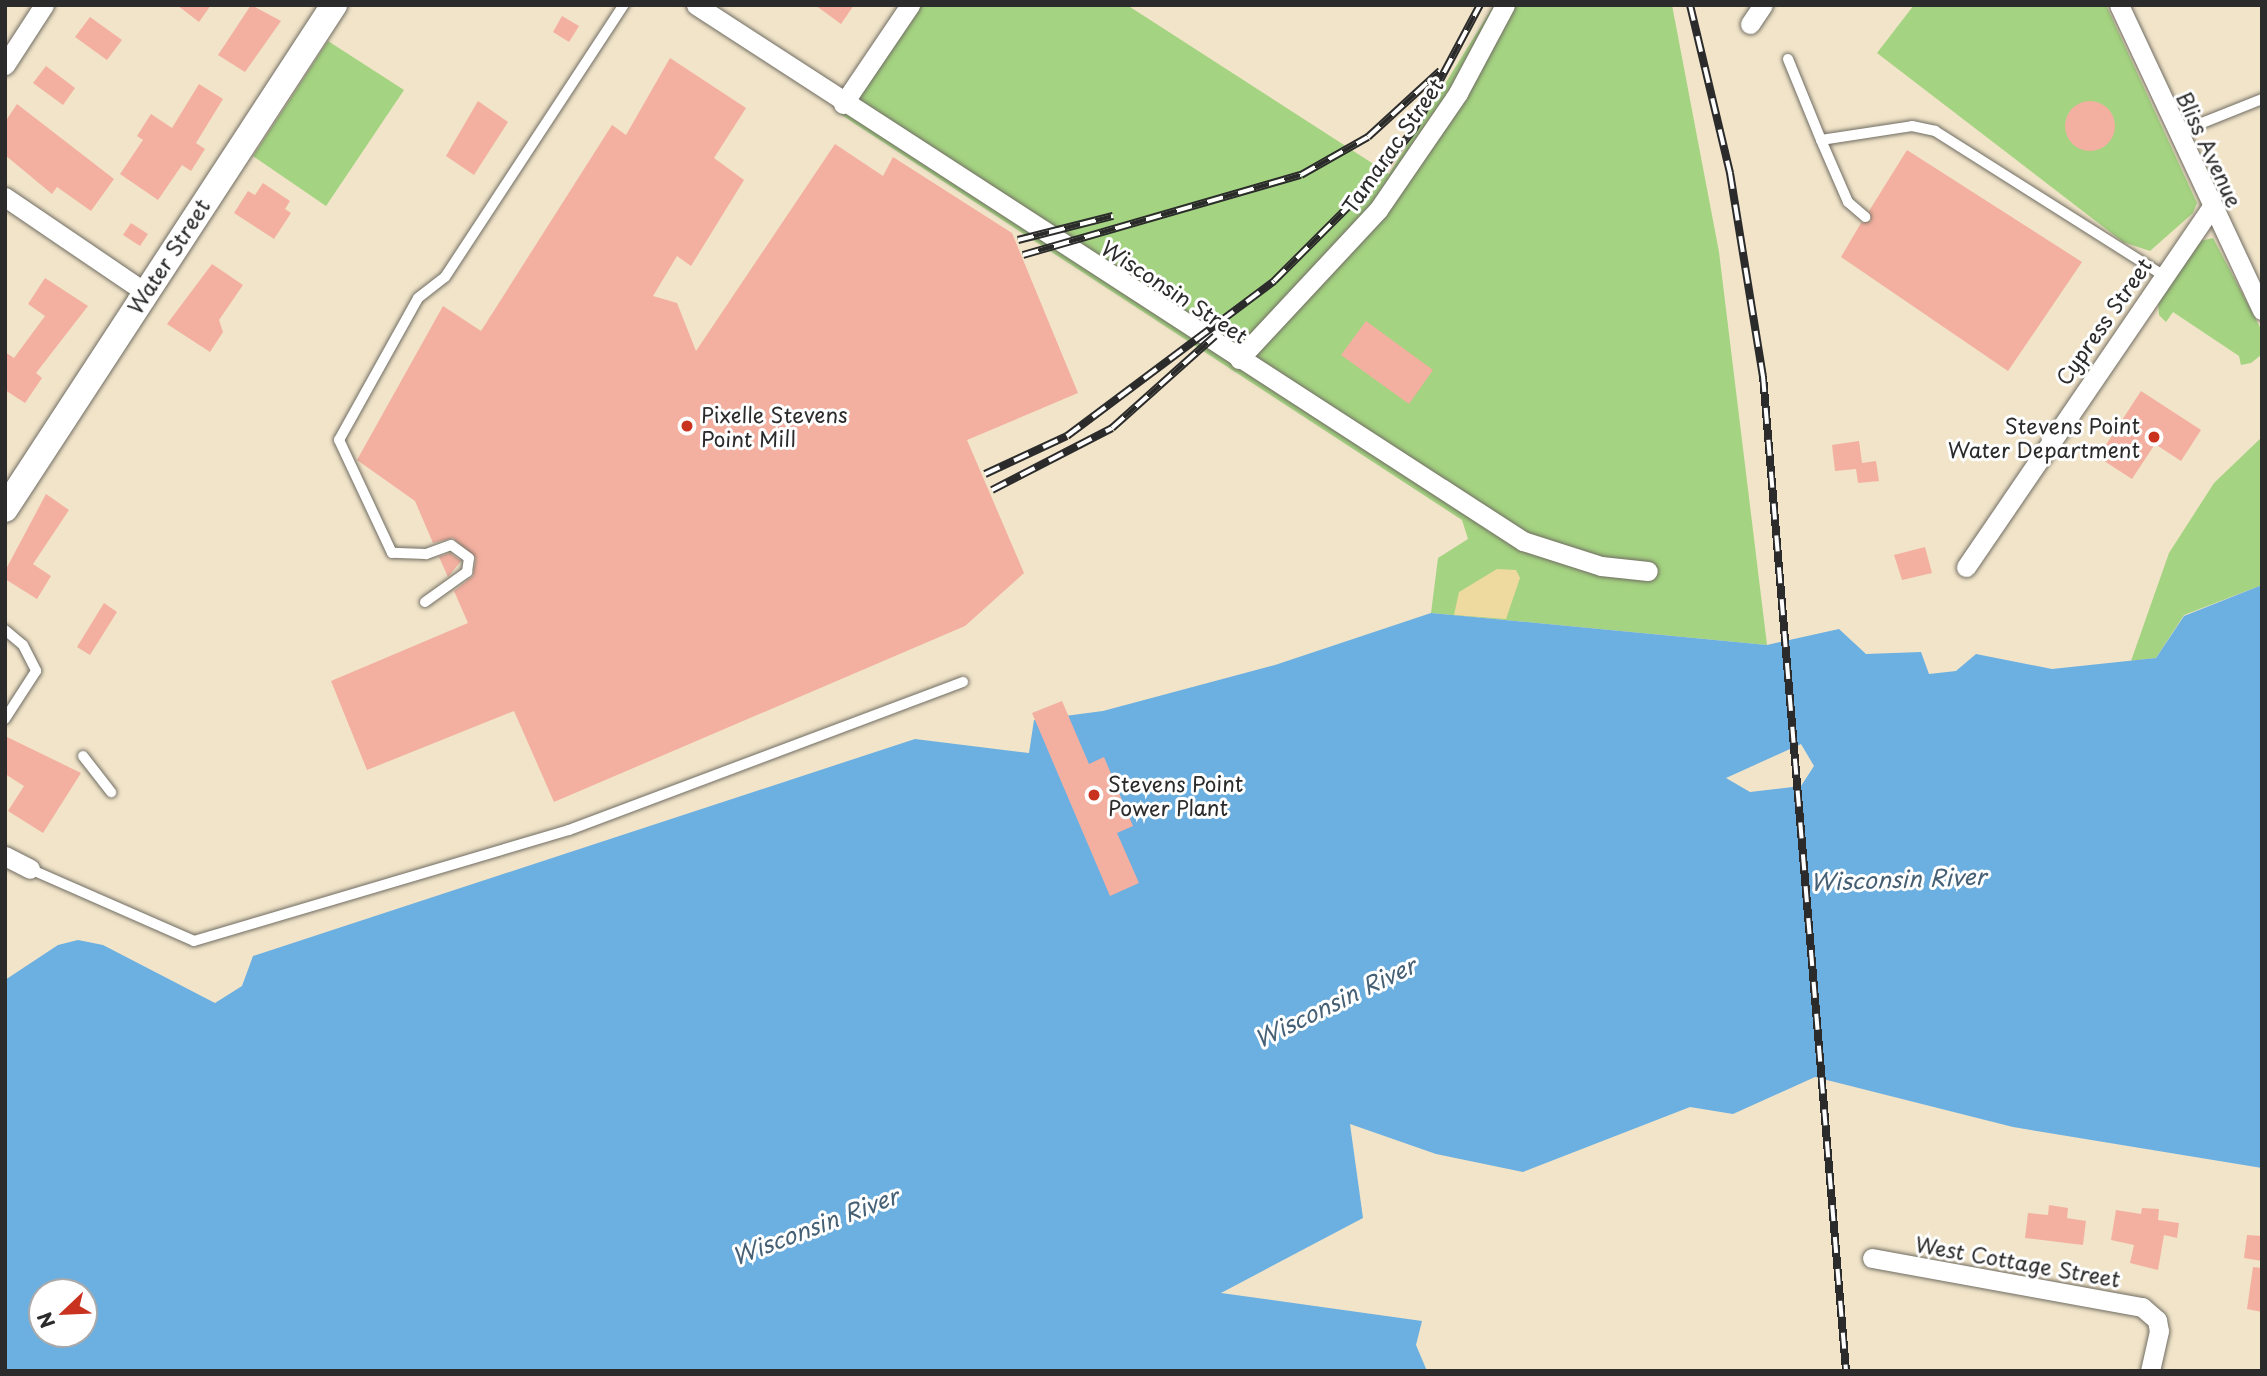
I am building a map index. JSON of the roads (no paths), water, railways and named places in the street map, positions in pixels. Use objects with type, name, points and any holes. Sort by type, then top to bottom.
[{"type":"street","points":[[5,65],[44,5]]},
{"type":"street","name":"Water Street","points":[[5,509],[334,5]]},
{"type":"street","name":"Wisconsin Street","points":[[696,5],[843,104],[1523,541],[1601,566],[1648,571]]},
{"type":"street","points":[[843,104],[910,5]]},
{"type":"street","name":"Tamarac Street","points":[[1239,359],[1378,211],[1458,93],[1505,5]]},
{"type":"street","points":[[1750,24],[1763,5]]},
{"type":"street","name":"Bliss Avenue","points":[[2119,5],[2211,208],[2262,310]]},
{"type":"street","points":[[5,197],[145,292]]},
{"type":"street","name":"Cypress Street","points":[[1966,567],[2211,208]]},
{"type":"street","points":[[5,856],[30,869]]},
{"type":"street","name":"West Cottage Street","points":[[1872,1258],[2142,1307],[2153,1316],[2159,1331],[2150,1371]]},
{"type":"lane","points":[[425,602],[467,572],[469,558],[451,545],[426,554],[392,553],[338,439],[418,298],[445,277],[624,5]]},
{"type":"lane","points":[[1788,60],[1848,202],[1865,218]]},
{"type":"lane","points":[[2177,133],[2262,99]]},
{"type":"lane","points":[[1821,140],[1912,127],[1935,131],[2163,275]]},
{"type":"lane","points":[[5,630],[23,645],[36,671],[5,719]]},
{"type":"lane","points":[[30,869],[194,941],[569,830],[963,682]]},
{"type":"lane","points":[[83,756],[111,792]]},
{"type":"water","name":"Wisconsin River","points":[[2262,585],[2262,1168],[2013,1127],[1815,1077],[1733,1114],[1690,1107],[1523,1172],[1436,1154],[1350,1124],[1363,1218],[1221,1293],[1422,1321],[1416,1345],[1427,1371],[5,1371],[5,980],[58,945],[78,940],[103,945],[215,1003],[242,986],[253,956],[915,739],[1029,753],[1034,720],[1103,711],[1275,665],[1431,613],[1767,645],[1839,629],[1866,654],[1921,652],[1929,674],[1956,671],[1976,654],[2052,669],[2156,658],[2184,616]],"holes":[[[1801,744],[1814,766],[1801,786],[1750,792],[1726,778]]]},
{"type":"railway","points":[[985,474],[1067,436],[1274,281],[1369,186],[1414,129],[1480,5]]},
{"type":"railway","points":[[1690,5],[1730,173],[1763,376],[1846,1371]]},
{"type":"railway","points":[[1023,255],[1301,175],[1368,137],[1440,71]]},
{"type":"railway","points":[[1018,240],[1113,216]]},
{"type":"railway","points":[[992,490],[1112,428],[1215,336]]},
{"type":"place","name":"Pixelle Stevens Point Mill","points":[[687,426]]},
{"type":"place","name":"Stevens Point Water Department","points":[[2154,437]]},
{"type":"place","name":"Stevens Point Power Plant","points":[[1094,795]]}]
